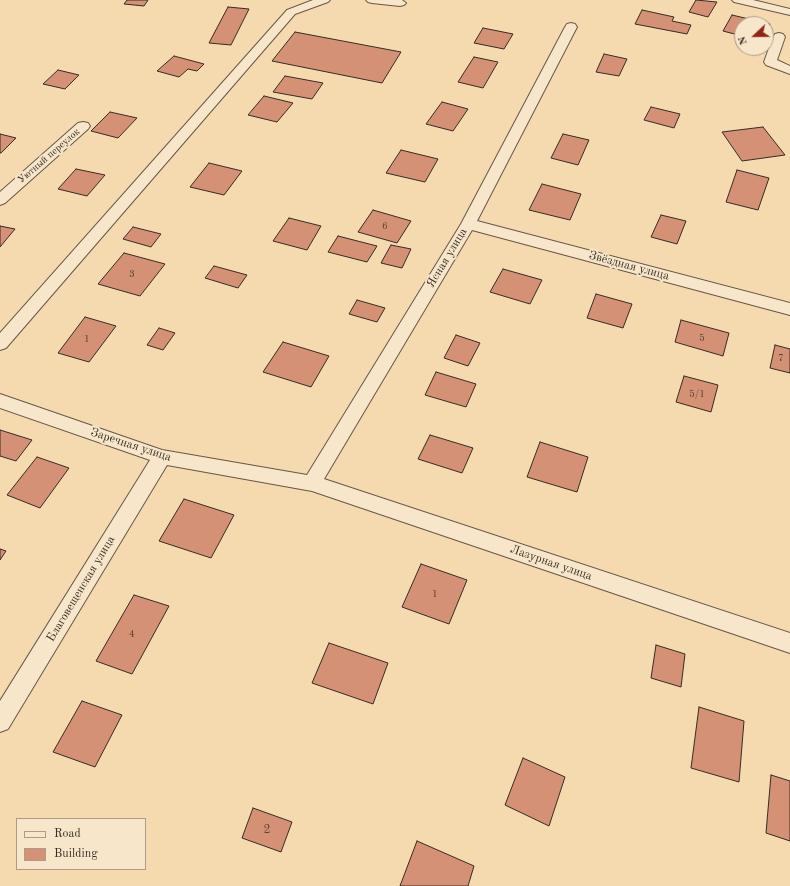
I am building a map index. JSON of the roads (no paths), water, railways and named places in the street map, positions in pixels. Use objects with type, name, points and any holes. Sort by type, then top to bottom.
[{"type":"street","points":[[0,344],[291,12],[324,0]]},
{"type":"street","points":[[372,0],[400,3]]},
{"type":"street","points":[[738,0],[790,12]]},
{"type":"street","name":"Ясная улица","points":[[312,483],[468,224],[571,27]]},
{"type":"street","points":[[779,36],[770,62],[790,70]]},
{"type":"street","name":"Уютный переулок","points":[[0,200],[7,185],[83,126]]},
{"type":"street","name":"Звёздная улица","points":[[468,224],[790,309]]},
{"type":"street","name":"Заречная улица","points":[[0,402],[162,457],[312,483]]},
{"type":"street","name":"Благовещенская улица","points":[[0,721],[162,457]]},
{"type":"street","name":"Лазурная улица","points":[[312,483],[790,643]]}]
